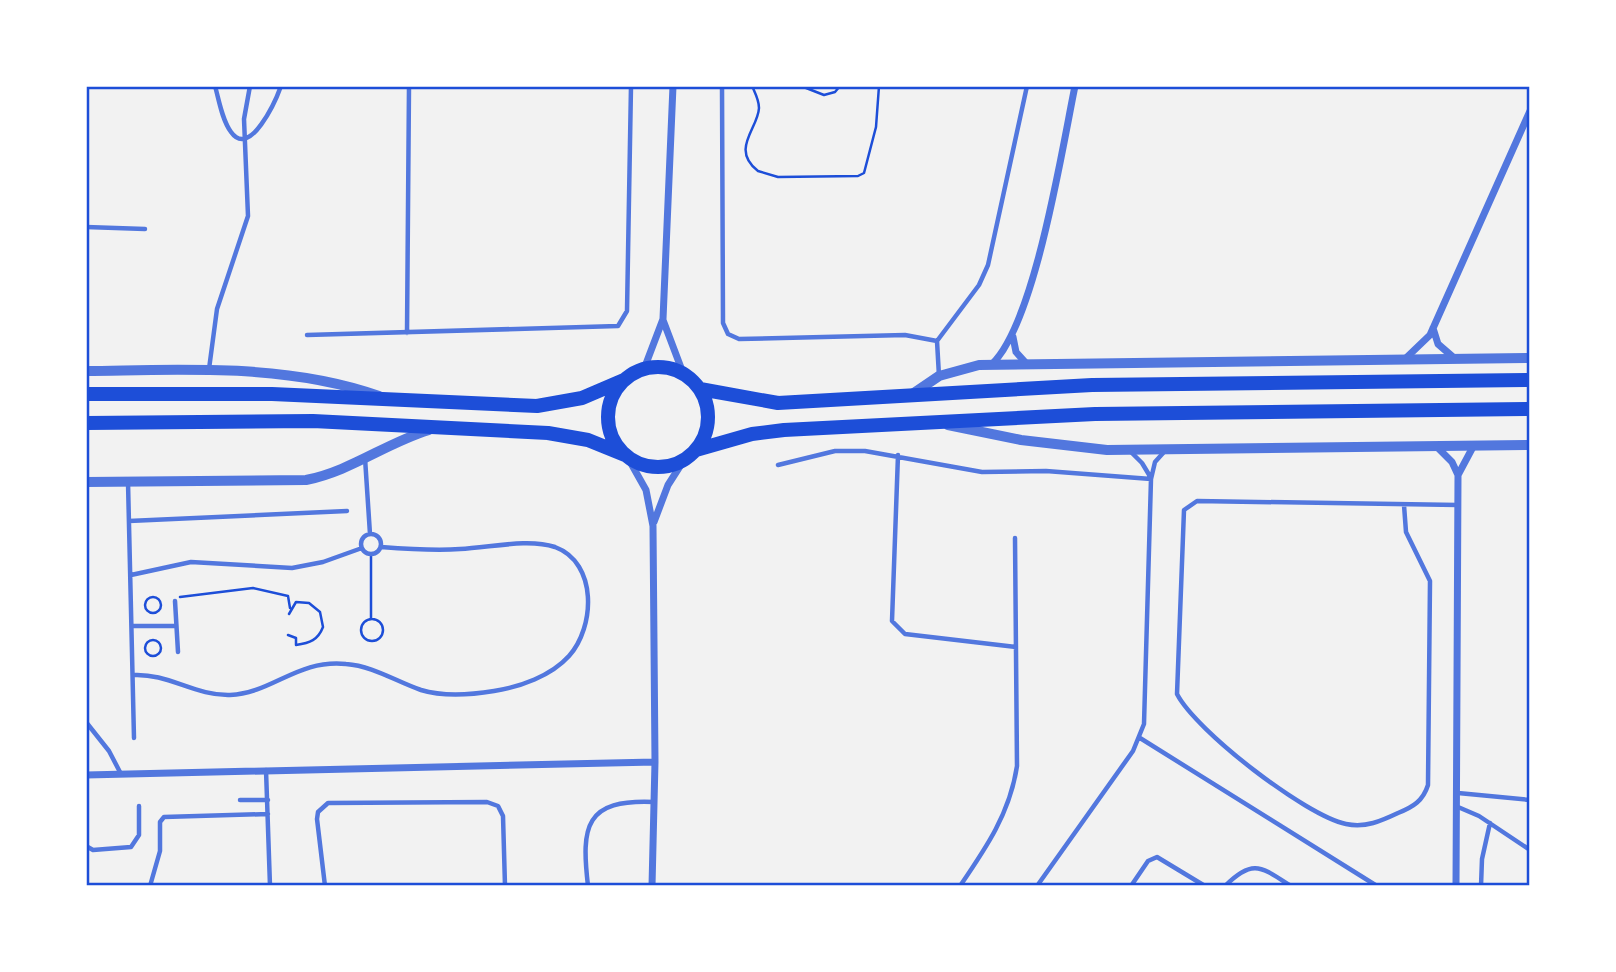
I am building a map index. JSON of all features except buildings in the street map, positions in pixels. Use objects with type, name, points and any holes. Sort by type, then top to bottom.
[{"type":"main road","points":[[86,394],[384,398],[537,406],[582,398],[645,369],[664,367],[683,373],[700,389],[707,406],[708,425],[696,450]]},
{"type":"main road","points":[[624,380],[612,397],[608,418],[612,438],[626,456]]},
{"type":"main road","points":[[700,389],[778,403],[1091,385],[1530,380]]},
{"type":"main road","points":[[86,423],[302,421],[561,434],[600,444],[656,467],[684,460],[696,450],[752,434],[932,422],[1095,414],[1530,409]]},
{"type":"street","points":[[645,369],[663,319],[673,86]]},
{"type":"street","points":[[991,365],[1013,337],[1046,221],[1075,86]]},
{"type":"street","points":[[1405,358],[1419,348],[1433,327],[1530,111]]},
{"type":"street","points":[[663,319],[683,373]]},
{"type":"street","points":[[1433,327],[1441,349],[1457,359]]},
{"type":"street","points":[[1013,337],[1016,352],[1027,364]]},
{"type":"street","points":[[908,397],[939,376],[965,367],[991,365],[1530,358]]},
{"type":"street","points":[[86,371],[209,370],[332,383],[384,398]]},
{"type":"street","points":[[932,422],[1044,444],[1128,451],[1530,445]]},
{"type":"street","points":[[86,482],[306,480],[335,473],[398,440],[434,428]]},
{"type":"street","points":[[1458,475],[1474,445]]},
{"type":"street","points":[[1437,446],[1448,456],[1458,475],[1456,886]]},
{"type":"street","points":[[626,456],[646,490],[653,526],[655,762],[652,886]]},
{"type":"street","points":[[653,526],[662,498],[684,460]]},
{"type":"street","points":[[86,775],[655,762]]},
{"type":"lane","points":[[215,86],[229,129],[235,137],[245,139],[253,136],[261,125],[281,86]]},
{"type":"lane","points":[[209,370],[217,309],[248,216],[244,112],[250,86]]},
{"type":"lane","points":[[407,333],[409,86]]},
{"type":"lane","points":[[307,335],[614,328],[622,323],[627,311],[631,86]]},
{"type":"lane","points":[[722,86],[723,323],[728,334],[739,338],[905,335],[937,341]]},
{"type":"lane","points":[[939,376],[937,341],[986,271],[1027,86]]},
{"type":"lane","points":[[86,227],[145,229]]},
{"type":"lane","points":[[1037,886],[1140,738],[1146,710],[1151,479],[1155,462],[1167,450]]},
{"type":"lane","points":[[779,465],[835,451],[898,455],[982,472],[1045,471],[1151,479]]},
{"type":"lane","points":[[1128,451],[1142,463],[1151,479]]},
{"type":"lane","points":[[898,455],[892,621],[905,634],[1016,647]]},
{"type":"lane","points":[[365,457],[370,534]]},
{"type":"lane","points":[[128,482],[134,738]]},
{"type":"lane","points":[[1404,505],[1406,532],[1430,581],[1428,785],[1421,799],[1408,809],[1372,824],[1347,824],[1323,815],[1243,763],[1180,701],[1175,687],[1182,517],[1187,506],[1197,501],[1458,505]]},
{"type":"lane","points":[[129,521],[347,511]]},
{"type":"lane","points":[[370,534],[379,538],[381,547]]},
{"type":"lane","points":[[362,548],[362,539],[370,534]]},
{"type":"lane","points":[[960,886],[997,831],[1013,789],[1017,766],[1015,538]]},
{"type":"lane","points":[[133,675],[162,677],[204,693],[231,695],[252,691],[307,667],[346,664],[366,667],[419,689],[454,695],[493,691],[533,681],[567,658],[577,646],[586,617],[587,588],[576,562],[556,548],[533,545],[432,550],[381,547],[371,554],[362,548]]},
{"type":"lane","points":[[131,575],[146,574],[183,562],[260,568],[300,567],[362,548]]},
{"type":"lane","points":[[175,601],[178,652]]},
{"type":"lane","points":[[133,626],[176,626]]},
{"type":"lane","points":[[86,722],[109,751],[121,774]]},
{"type":"lane","points":[[1140,738],[1377,886]]},
{"type":"lane","points":[[266,769],[270,886]]},
{"type":"lane","points":[[1458,793],[1530,800]]},
{"type":"lane","points":[[240,800],[268,800]]},
{"type":"lane","points":[[588,886],[584,842],[593,819],[613,804],[625,801],[654,803]]},
{"type":"lane","points":[[325,886],[317,819],[323,807],[335,803],[460,802],[493,803],[501,811],[505,886]]},
{"type":"lane","points":[[86,846],[93,850],[131,848],[139,835],[139,806]]},
{"type":"lane","points":[[1458,807],[1490,822],[1530,850]]},
{"type":"lane","points":[[150,886],[160,851],[160,822],[164,817],[268,814]]},
{"type":"lane","points":[[1481,886],[1482,859],[1490,822]]},
{"type":"lane","points":[[1132,886],[1148,861],[1157,857],[1205,886]]},
{"type":"lane","points":[[1225,886],[1245,869],[1255,867],[1265,869],[1291,886]]},
{"type":"path","points":[[752,86],[759,108],[746,139],[747,157],[758,171],[785,177],[858,176],[864,173],[876,127],[879,86]]},
{"type":"path","points":[[801,86],[830,94],[840,86]]},
{"type":"path","points":[[371,554],[371,619]]},
{"type":"path","points":[[175,601],[186,594],[253,588],[288,596],[289,614]]},
{"type":"path","points":[[153,592],[153,597],[146,605],[154,613],[161,605],[153,597]]},
{"type":"path","points":[[288,635],[296,638],[296,645],[308,643],[320,634],[323,627],[323,619],[316,607],[296,602],[295,608],[290,608]]},
{"type":"path","points":[[371,619],[381,624],[383,629],[382,635],[373,642],[368,641],[361,632],[365,621],[371,619]]},
{"type":"path","points":[[150,641],[157,641],[161,647],[160,653],[154,659],[146,652],[146,645],[150,641]]}]
